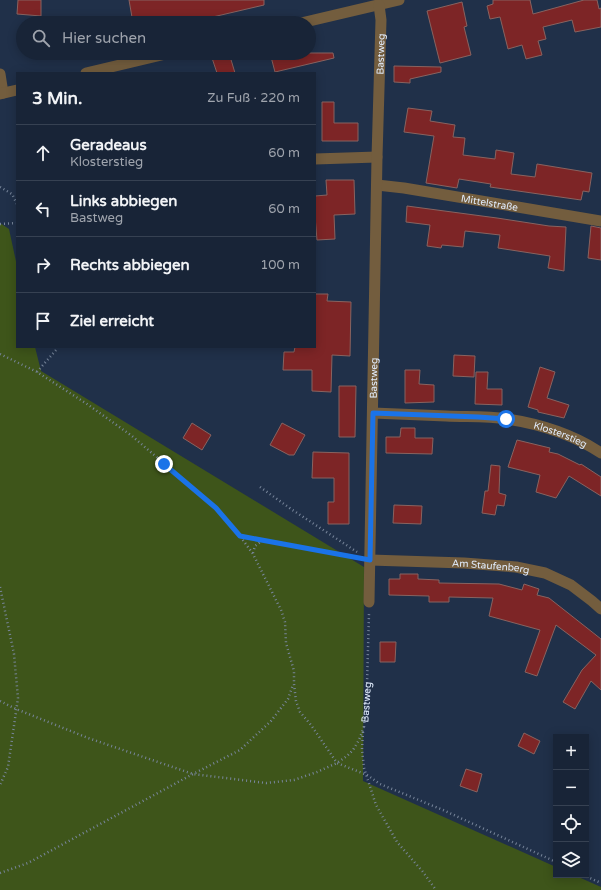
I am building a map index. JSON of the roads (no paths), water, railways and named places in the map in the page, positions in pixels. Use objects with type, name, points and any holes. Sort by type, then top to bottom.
[{"type":"street","points":[[316,20],[399,0]]},
{"type":"street","name":"Bastweg","points":[[369,602],[381,20],[379,5]]},
{"type":"street","points":[[90,72],[141,60]]},
{"type":"street","points":[[0,74],[1,94],[16,90]]},
{"type":"street","points":[[316,158],[377,157]]},
{"type":"street","name":"Mittelstraße","points":[[377,185],[404,188],[601,221]]},
{"type":"street","name":"Klosterstieg","points":[[373,413],[506,419],[532,424],[562,433],[589,445],[601,453]]},
{"type":"street","name":"Am Staufenberg","points":[[370,560],[464,563],[516,567],[545,573],[571,586],[601,609]]}]
